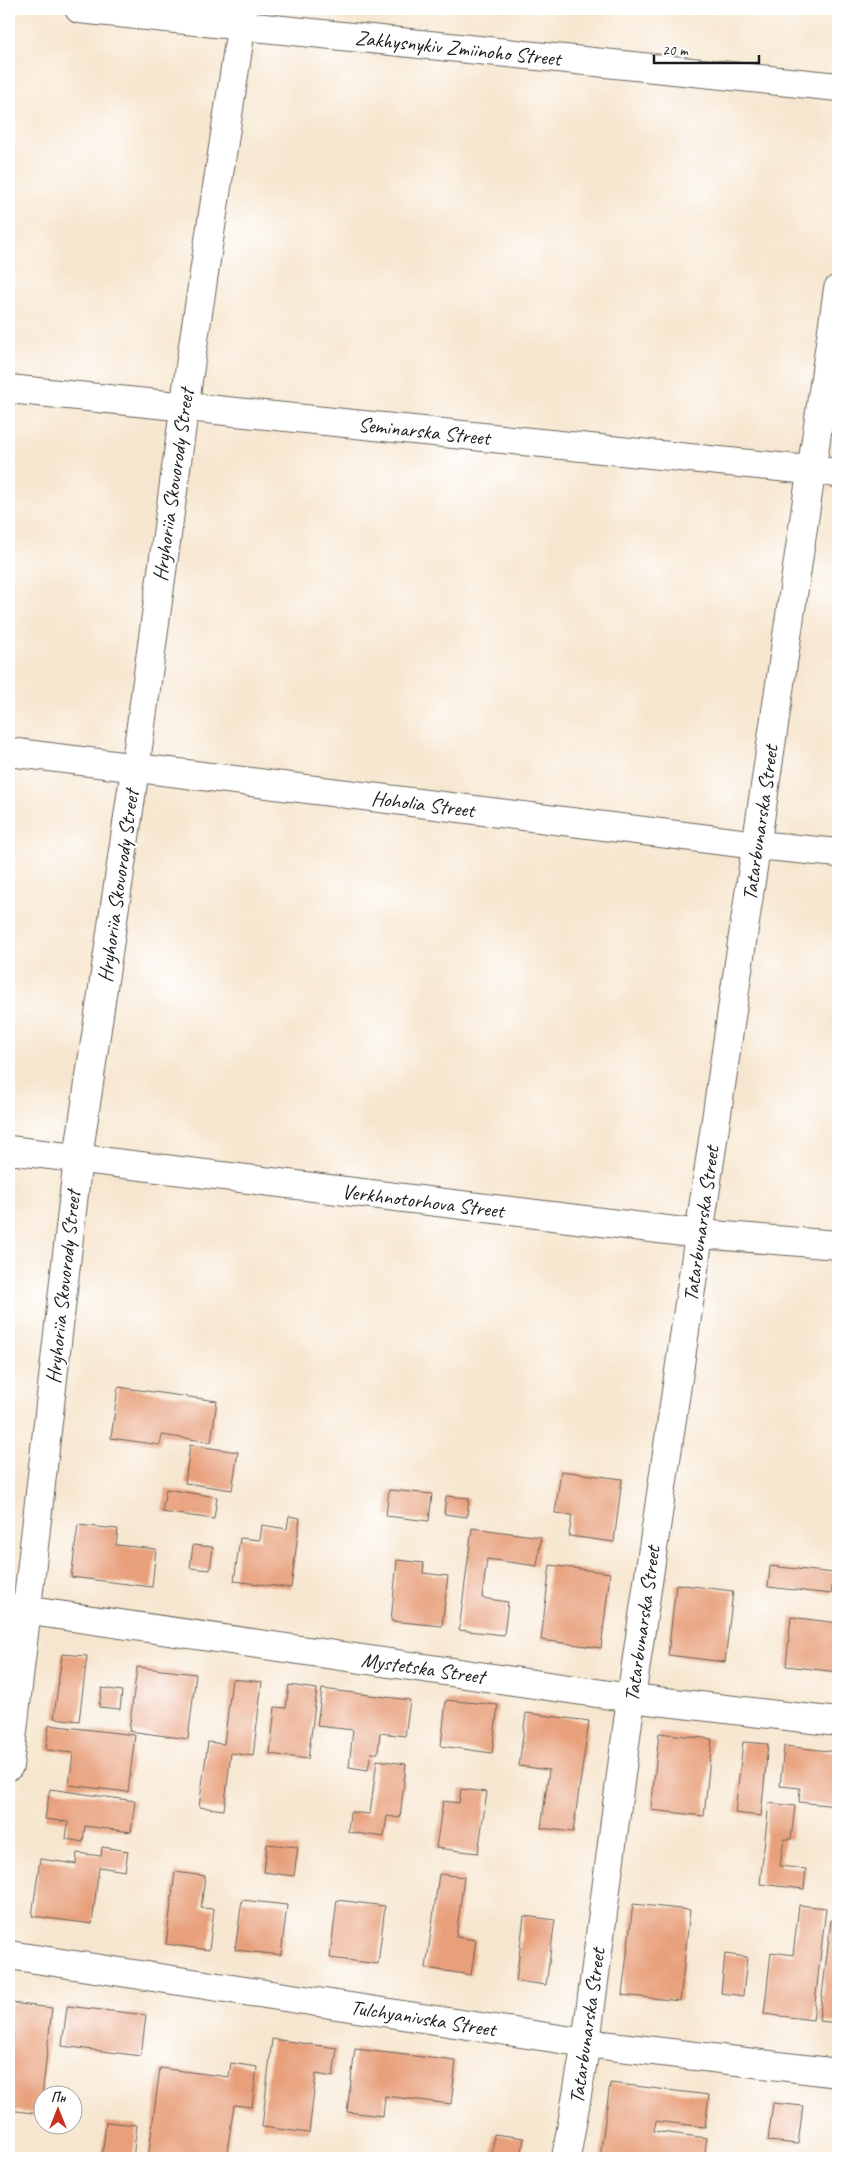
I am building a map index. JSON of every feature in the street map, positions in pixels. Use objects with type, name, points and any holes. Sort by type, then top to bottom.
[{"type":"street","name":"Zakhysnykiv Zmiinoho Street","points":[[78,9],[243,17],[838,87]]},
{"type":"street","name":"Hryhoriia Skovorody Street","points":[[9,1766],[18,1609],[78,1158],[135,769],[184,406],[243,17]]},
{"type":"street","name":"Tatarbunarska Street","points":[[566,2158],[586,2044],[631,1698],[838,289]]},
{"type":"street","name":"Seminarska Street","points":[[9,389],[838,473]]},
{"type":"street","name":"Hoholia Street","points":[[9,752],[757,845],[838,853]]},
{"type":"street","name":"Verkhnotorhova Street","points":[[9,1150],[700,1234],[838,1245]]},
{"type":"street","name":"Mystetska Street","points":[[18,1609],[631,1698],[838,1722]]},
{"type":"street","name":"Tulchyanivska Street","points":[[9,1955],[586,2044],[838,2073]]},
{"type":"building","points":[[118,1387],[217,1401],[211,1442],[162,1435],[160,1445],[111,1438]]},
{"type":"building","points":[[190,1445],[238,1452],[232,1490],[185,1483]]},
{"type":"building","points":[[561,1471],[622,1479],[614,1542],[569,1536],[572,1515],[555,1513]]},
{"type":"building","points":[[166,1489],[217,1497],[214,1519],[162,1512]]},
{"type":"building","points":[[389,1490],[432,1494],[429,1521],[386,1516]]},
{"type":"building","points":[[446,1496],[469,1498],[467,1517],[444,1514]]},
{"type":"building","points":[[289,1516],[300,1518],[291,1588],[234,1581],[240,1538],[260,1540],[262,1525],[287,1529]]},
{"type":"building","points":[[78,1525],[118,1529],[116,1545],[156,1549],[152,1587],[71,1577]]},
{"type":"building","points":[[472,1528],[541,1537],[537,1566],[487,1559],[482,1598],[508,1602],[504,1635],[459,1630]]},
{"type":"building","points":[[193,1545],[213,1547],[210,1570],[190,1568]]},
{"type":"building","points":[[397,1560],[424,1563],[423,1573],[448,1576],[442,1626],[391,1621]]},
{"type":"building","points":[[550,1565],[610,1573],[601,1648],[541,1640]]},
{"type":"building","points":[[770,1566],[834,1573],[831,1594],[768,1587]]},
{"type":"building","points":[[676,1584],[733,1591],[725,1662],[668,1655]]},
{"type":"building","points":[[791,1617],[838,1623],[838,1672],[786,1666]]},
{"type":"building","points":[[62,1654],[87,1656],[79,1721],[54,1718]]},
{"type":"building","points":[[137,1667],[196,1674],[188,1739],[129,1731]]},
{"type":"building","points":[[232,1679],[262,1682],[253,1756],[231,1753],[224,1810],[199,1807],[208,1742],[224,1744]]},
{"type":"building","points":[[289,1685],[317,1689],[308,1759],[270,1754],[275,1707],[286,1708]]},
{"type":"building","points":[[102,1688],[122,1691],[120,1709],[99,1707]]},
{"type":"building","points":[[322,1689],[410,1700],[405,1736],[380,1733],[378,1753],[371,1753],[368,1770],[349,1767],[353,1730],[317,1726]]},
{"type":"building","points":[[446,1700],[498,1705],[492,1753],[441,1746]]},
{"type":"building","points":[[526,1713],[589,1721],[573,1832],[541,1828],[549,1770],[519,1766]]},
{"type":"building","points":[[49,1725],[135,1735],[128,1792],[69,1785],[73,1753],[46,1750]]},
{"type":"building","points":[[659,1733],[712,1739],[704,1816],[651,1810]]},
{"type":"building","points":[[743,1742],[768,1744],[761,1816],[735,1813]]},
{"type":"building","points":[[784,1746],[838,1752],[836,1806],[799,1802],[800,1788],[780,1786]]},
{"type":"building","points":[[377,1760],[406,1764],[400,1818],[387,1816],[384,1837],[348,1832],[350,1812],[370,1814]]},
{"type":"building","points":[[50,1789],[135,1801],[131,1832],[85,1826],[83,1842],[66,1839],[68,1822],[45,1819]]},
{"type":"building","points":[[461,1789],[487,1792],[478,1853],[436,1848],[443,1801],[459,1803]]},
{"type":"building","points":[[769,1803],[795,1806],[791,1839],[784,1839],[780,1866],[806,1869],[804,1889],[760,1884]]},
{"type":"building","points":[[267,1844],[298,1847],[294,1876],[264,1872]]},
{"type":"building","points":[[102,1847],[128,1851],[125,1871],[99,1867],[92,1924],[32,1916],[40,1859],[76,1864],[77,1853],[101,1856]]},
{"type":"building","points":[[175,1872],[205,1876],[201,1908],[214,1909],[209,1950],[166,1944]]},
{"type":"building","points":[[439,1874],[464,1877],[456,1937],[476,1940],[471,1975],[426,1968]]},
{"type":"building","points":[[242,1900],[287,1905],[281,1955],[235,1950]]},
{"type":"building","points":[[337,1900],[385,1906],[378,1964],[330,1958]]},
{"type":"building","points":[[633,1904],[690,1910],[680,2001],[622,1995]]},
{"type":"building","points":[[799,1905],[826,1908],[813,2020],[764,2014],[771,1952],[793,1955]]},
{"type":"building","points":[[524,1916],[555,1920],[546,1985],[516,1981]]},
{"type":"building","points":[[831,1920],[838,1921],[838,2023],[819,2021]]},
{"type":"building","points":[[725,1954],[747,1957],[743,1996],[721,1993]]},
{"type":"building","points":[[11,2003],[52,2008],[43,2084],[32,2084],[32,2113],[9,2110],[9,2019]]},
{"type":"building","points":[[67,2006],[146,2015],[141,2056],[62,2046]]},
{"type":"building","points":[[272,2039],[337,2048],[333,2077],[316,2074],[309,2133],[262,2127]]},
{"type":"building","points":[[355,2049],[456,2061],[451,2104],[385,2096],[383,2116],[347,2112]]},
{"type":"building","points":[[231,2063],[257,2067],[252,2107],[234,2105],[226,2158],[148,2158],[160,2068],[229,2077]]},
{"type":"building","points":[[610,2083],[709,2095],[705,2127],[656,2121],[654,2131],[707,2138],[704,2158],[600,2158]]},
{"type":"building","points":[[773,2103],[803,2106],[798,2144],[768,2141]]},
{"type":"building","points":[[106,2122],[137,2125],[133,2158],[102,2158]]},
{"type":"building","points":[[494,2134],[524,2138],[521,2158],[492,2158]]},
{"type":"building","points":[[399,2154],[430,2157],[430,2158],[399,2158]]}]
